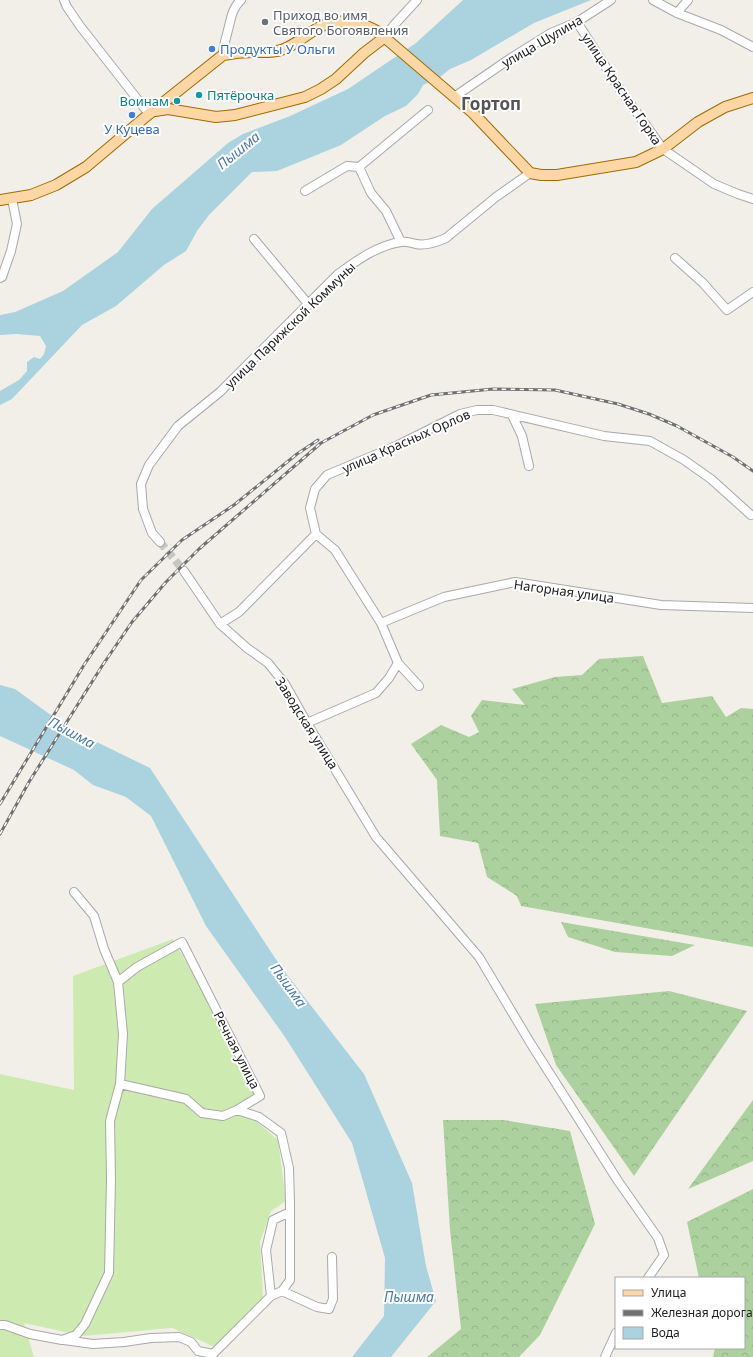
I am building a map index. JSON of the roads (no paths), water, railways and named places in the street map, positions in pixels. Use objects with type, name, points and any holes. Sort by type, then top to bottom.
[{"type":"main road","points":[[0,200],[31,195],[56,185],[86,167],[223,55],[232,53],[271,52],[282,50],[319,27],[335,22],[347,21],[358,23],[369,27],[385,37],[489,129],[530,173],[541,175],[557,175],[636,162],[663,149],[698,122],[725,107],[753,98]]},
{"type":"main road","points":[[151,113],[168,109],[216,117],[235,115],[306,97],[322,89],[336,79],[364,53],[385,37]]},
{"type":"street","points":[[64,0],[80,26],[151,113]]},
{"type":"street","points":[[223,55],[223,44],[232,12],[240,0]]},
{"type":"street","points":[[385,37],[417,0]]},
{"type":"street","name":"улица Шулина","points":[[454,97],[511,58],[545,37],[577,22],[611,0]]},
{"type":"street","points":[[653,0],[677,13],[721,30],[753,47]]},
{"type":"street","points":[[677,13],[688,0]]},
{"type":"street","name":"улица Красная Горка","points":[[577,22],[619,88],[663,149],[714,184],[738,194],[753,198]]},
{"type":"street","points":[[305,191],[347,166],[359,167],[428,110]]},
{"type":"street","points":[[359,167],[371,193],[386,211],[400,242]]},
{"type":"street","name":"улица Парижской Коммуны","points":[[160,542],[152,533],[143,508],[141,484],[149,465],[178,426],[220,392],[338,274],[359,259],[380,248],[400,242],[422,245],[446,238],[496,197],[530,173]]},
{"type":"street","points":[[0,278],[2,277],[11,251],[17,224],[12,199]]},
{"type":"street","points":[[254,239],[308,305]]},
{"type":"street","points":[[675,258],[703,283],[727,310],[753,292]]},
{"type":"street","name":"улица Красных Орлов","points":[[316,534],[310,508],[315,488],[327,475],[396,446],[460,414],[477,410],[493,410],[604,436],[650,441],[684,460],[711,479],[751,515]]},
{"type":"street","points":[[512,415],[522,436],[529,466]]},
{"type":"street","points":[[220,624],[239,612],[316,534],[335,550],[381,623],[398,663],[420,686]]},
{"type":"street","name":"Заводская улица","points":[[184,571],[220,624],[246,648],[268,663],[285,684],[307,724],[376,837],[479,957],[531,1044],[618,1181],[658,1238],[664,1255],[649,1277]]},
{"type":"street","name":"Нагорная улица","points":[[381,623],[444,597],[515,582],[661,605],[753,608]]},
{"type":"street","points":[[307,724],[376,693],[389,678],[398,663]]},
{"type":"street","points":[[62,1340],[76,1335],[85,1324],[109,1272],[111,1179],[110,1121],[120,1084],[123,1034],[118,982],[104,949],[94,916],[74,892]]},
{"type":"street","name":"Речная улица","points":[[118,982],[137,966],[182,942],[260,1096],[237,1110]]},
{"type":"street","points":[[0,1325],[30,1334],[93,1344],[124,1342],[151,1338],[178,1337],[191,1342],[198,1354],[213,1356],[271,1296],[282,1291],[290,1280],[289,1168],[281,1133],[259,1117],[237,1110],[223,1116],[202,1113],[186,1099],[120,1084]]},
{"type":"street","points":[[271,1296],[266,1250],[273,1220],[290,1212]]},
{"type":"street","points":[[282,1291],[317,1307],[329,1309],[333,1299],[332,1257]]},
{"type":"street","points":[[605,1357],[615,1335]]},
{"type":"water","name":"Пышма","points":[[463,0],[591,0],[534,23],[471,60],[450,69],[440,77],[423,85],[418,94],[406,106],[385,116],[341,145],[277,171],[252,172],[209,215],[197,231],[186,251],[164,265],[116,306],[82,325],[12,399],[0,405],[0,391],[19,380],[27,371],[27,362],[34,357],[40,359],[44,354],[46,346],[40,336],[16,334],[0,335],[0,315],[15,312],[63,291],[118,252],[152,209],[228,143],[243,134],[290,116],[348,89],[416,43]]},
{"type":"water","name":"Пышма","points":[[0,685],[15,689],[70,729],[150,768],[281,967],[364,1074],[412,1183],[426,1266],[436,1301],[391,1357],[352,1357],[384,1316],[385,1258],[352,1143],[285,1037],[206,926],[151,816],[126,797],[93,785],[74,770],[0,736]]},
{"type":"tunnel","points":[[160,542],[184,571]]},
{"type":"railway","points":[[0,834],[29,782],[102,666],[132,622],[166,582],[199,549],[321,443],[373,415],[431,395],[493,389],[555,390],[618,404],[649,414],[677,426],[733,457],[753,471]]},
{"type":"railway","points":[[0,804],[84,665],[141,580],[182,540],[234,505],[297,454],[318,440]]},
{"type":"place","name":"Приход во имя Святого Богоявления","points":[[265,22]]},
{"type":"place","name":"Продукты У Ольги","points":[[212,49]]},
{"type":"place","name":"Пятёрочка","points":[[199,95]]},
{"type":"place","name":"Воинам","points":[[177,101]]},
{"type":"place","name":"У Куцева","points":[[132,115]]},
{"type":"district","name":"Гортоп","points":[[491,103]]}]
